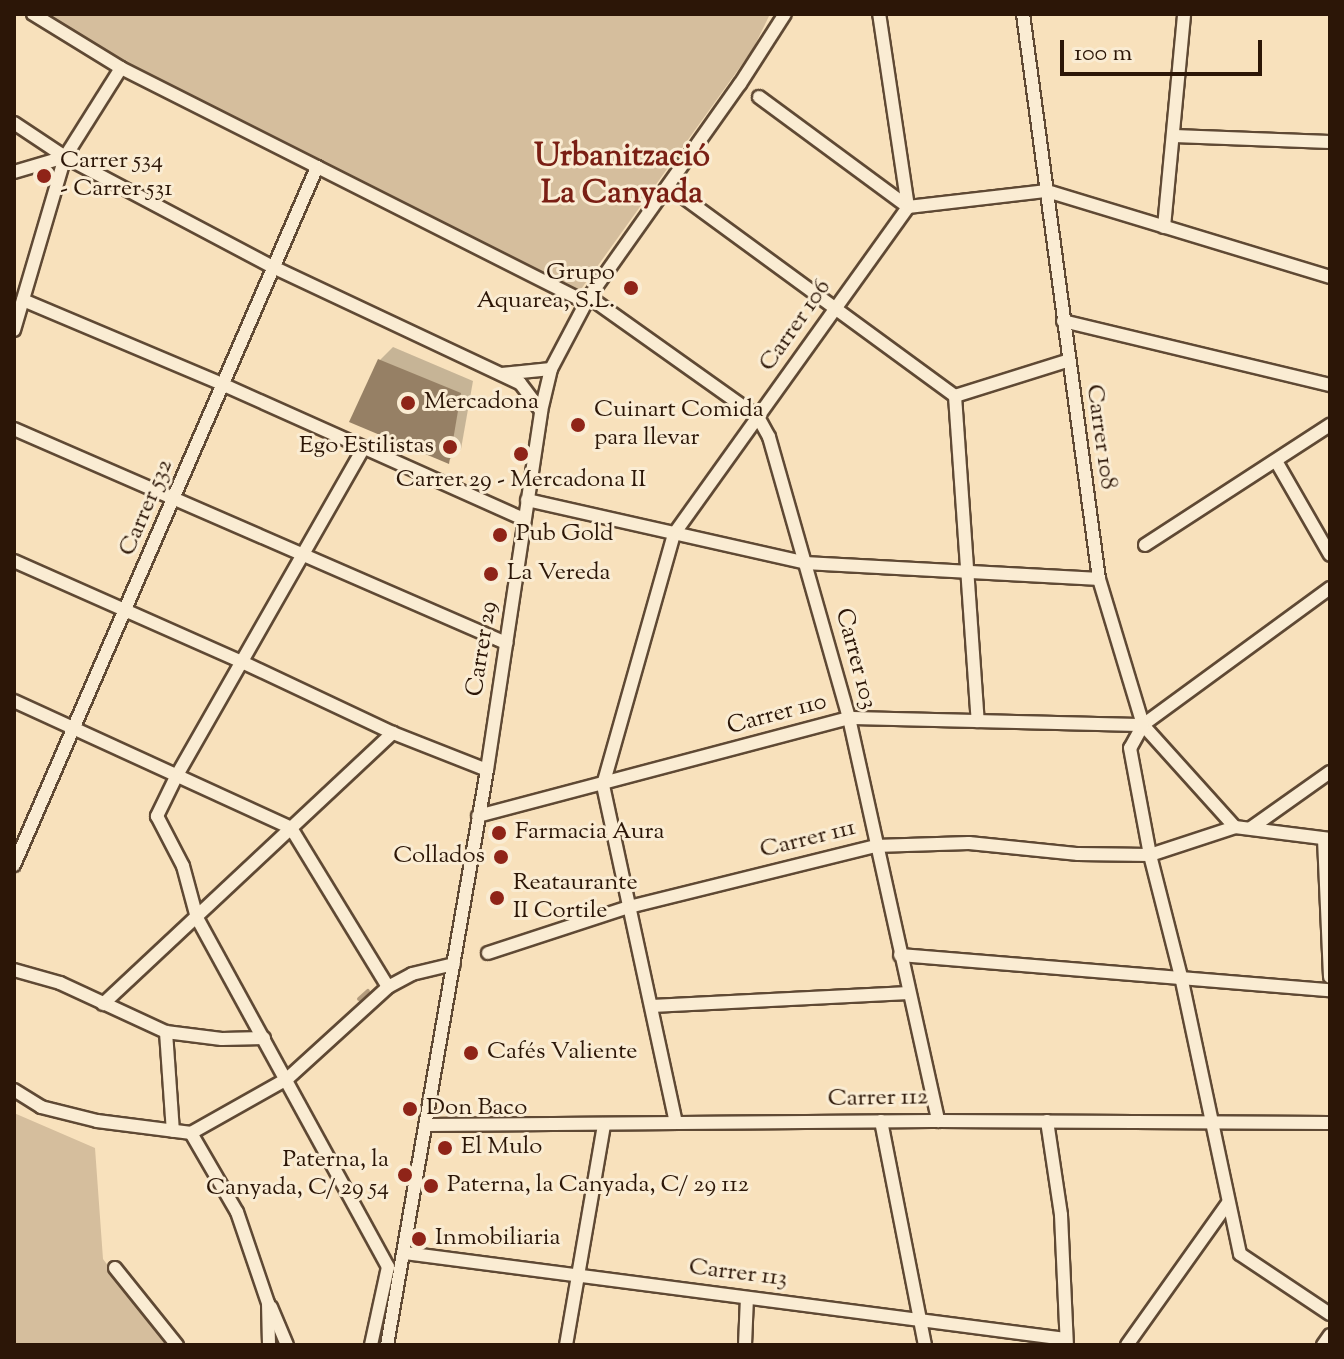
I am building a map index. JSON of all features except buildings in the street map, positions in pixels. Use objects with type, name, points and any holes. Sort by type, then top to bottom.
[{"type":"street","points":[[33,14],[121,68],[587,299],[758,417]]},
{"type":"street","points":[[879,14],[908,207]]},
{"type":"street","name":"Carrer 108","points":[[1023,14],[1067,361],[1099,579],[1143,725],[1235,827]]},
{"type":"street","points":[[1164,227],[1184,14]]},
{"type":"street","name":"Carrer 29","points":[[387,1345],[487,770],[541,411],[551,369],[587,299],[782,17]]},
{"type":"street","points":[[14,330],[65,157],[121,68]]},
{"type":"street","points":[[759,97],[908,207],[1047,191],[1330,277]]},
{"type":"street","points":[[14,123],[65,157],[273,267],[520,383],[541,411]]},
{"type":"street","points":[[1174,136],[1330,142]]},
{"type":"street","points":[[14,172],[65,157]]},
{"type":"street","name":"Carrer 532","points":[[14,865],[317,167]]},
{"type":"street","points":[[668,186],[955,396],[978,721]]},
{"type":"street","name":"Carrer 106","points":[[603,785],[674,534],[908,207]]},
{"type":"street","points":[[23,300],[224,385],[524,519]]},
{"type":"street","points":[[1063,321],[1330,385]]},
{"type":"street","points":[[955,396],[1067,361]]},
{"type":"street","points":[[502,374],[551,369]]},
{"type":"street","name":"Carrer 103","points":[[758,417],[769,437],[849,718],[938,1121]]},
{"type":"street","points":[[1145,545],[1330,425]]},
{"type":"street","points":[[14,429],[506,643]]},
{"type":"street","points":[[363,449],[177,775],[157,816],[183,866],[197,918],[388,1267],[371,1345]]},
{"type":"street","points":[[1276,461],[1330,555]]},
{"type":"street","points":[[527,500],[806,563],[1099,579]]},
{"type":"street","points":[[14,561],[393,733],[487,770]]},
{"type":"street","points":[[1330,588],[1143,725],[1130,748],[1150,855],[1182,981],[1240,1254],[1330,1314]]},
{"type":"street","points":[[14,701],[291,828],[388,987]]},
{"type":"street","name":"Carrer 110","points":[[478,816],[849,718],[1143,725]]},
{"type":"street","points":[[103,1004],[393,733]]},
{"type":"street","points":[[1251,828],[1330,772]]},
{"type":"street","points":[[603,785],[676,1123]]},
{"type":"street","points":[[1235,827],[1327,839],[1330,977]]},
{"type":"street","name":"Carrer 111","points":[[488,953],[629,907],[875,846],[969,843],[1078,854],[1150,855],[1235,827]]},
{"type":"street","points":[[900,955],[1182,981],[1330,990]]},
{"type":"street","points":[[14,1090],[41,1107],[97,1121],[191,1133],[287,1079],[388,987],[412,974],[436,971],[454,964]]},
{"type":"street","points":[[14,970],[60,983],[166,1032],[222,1039],[264,1038]]},
{"type":"street","points":[[653,1006],[908,993]]},
{"type":"street","points":[[166,1032],[173,1131]]},
{"type":"street","points":[[881,1121],[925,1345]]},
{"type":"street","name":"Carrer 112","points":[[427,1125],[881,1121],[1330,1123]]},
{"type":"street","points":[[1047,1121],[1061,1215],[1066,1342]]},
{"type":"street","points":[[566,1345],[604,1124]]},
{"type":"street","points":[[191,1133],[237,1212],[268,1303],[287,1345]]},
{"type":"street","points":[[1127,1345],[1228,1203]]},
{"type":"street","name":"Carrer 113","points":[[405,1253],[1066,1342]]},
{"type":"street","points":[[115,1268],[177,1345]]},
{"type":"street","points":[[745,1345],[747,1298]]},
{"type":"street","points":[[268,1303],[269,1345]]},
{"type":"shaded area","points":[[37,14],[770,14],[753,49],[579,292],[124,66]]},
{"type":"shaded area","points":[[14,1113],[95,1148],[103,1259],[167,1345],[14,1345]]},
{"type":"waterway","points":[[359,999],[368,991]]},
{"type":"place","name":"Carrer 534 - Carrer 531","points":[[44,176]]},
{"type":"place","name":"Grupo Aquarea, S.L.","points":[[631,288]]},
{"type":"place","name":"Mercadona","points":[[408,403]]},
{"type":"place","name":"Cuinart Comida para llevar","points":[[578,425]]},
{"type":"place","name":"Ego Estilistas","points":[[450,447]]},
{"type":"place","name":"Carrer 29 - Mercadona II","points":[[521,454]]},
{"type":"place","name":"Pub Gold","points":[[500,535]]},
{"type":"place","name":"La Vereda","points":[[491,574]]},
{"type":"place","name":"Farmacia Aura","points":[[499,833]]},
{"type":"place","name":"Collados","points":[[501,857]]},
{"type":"place","name":"Reataurante II Cortile","points":[[497,898]]},
{"type":"place","name":"Cafés Valiente","points":[[471,1053]]},
{"type":"place","name":"Don Baco","points":[[410,1109]]},
{"type":"place","name":"El Mulo","points":[[445,1148]]},
{"type":"place","name":"Paterna, la Canyada, C/ 29 54","points":[[405,1175]]},
{"type":"place","name":"Paterna, la Canyada, C/ 29 112","points":[[431,1186]]},
{"type":"place","name":"Inmobiliaria","points":[[419,1239]]},
{"type":"district","name":"Urbanització La Canyada","points":[[622,176]]}]
